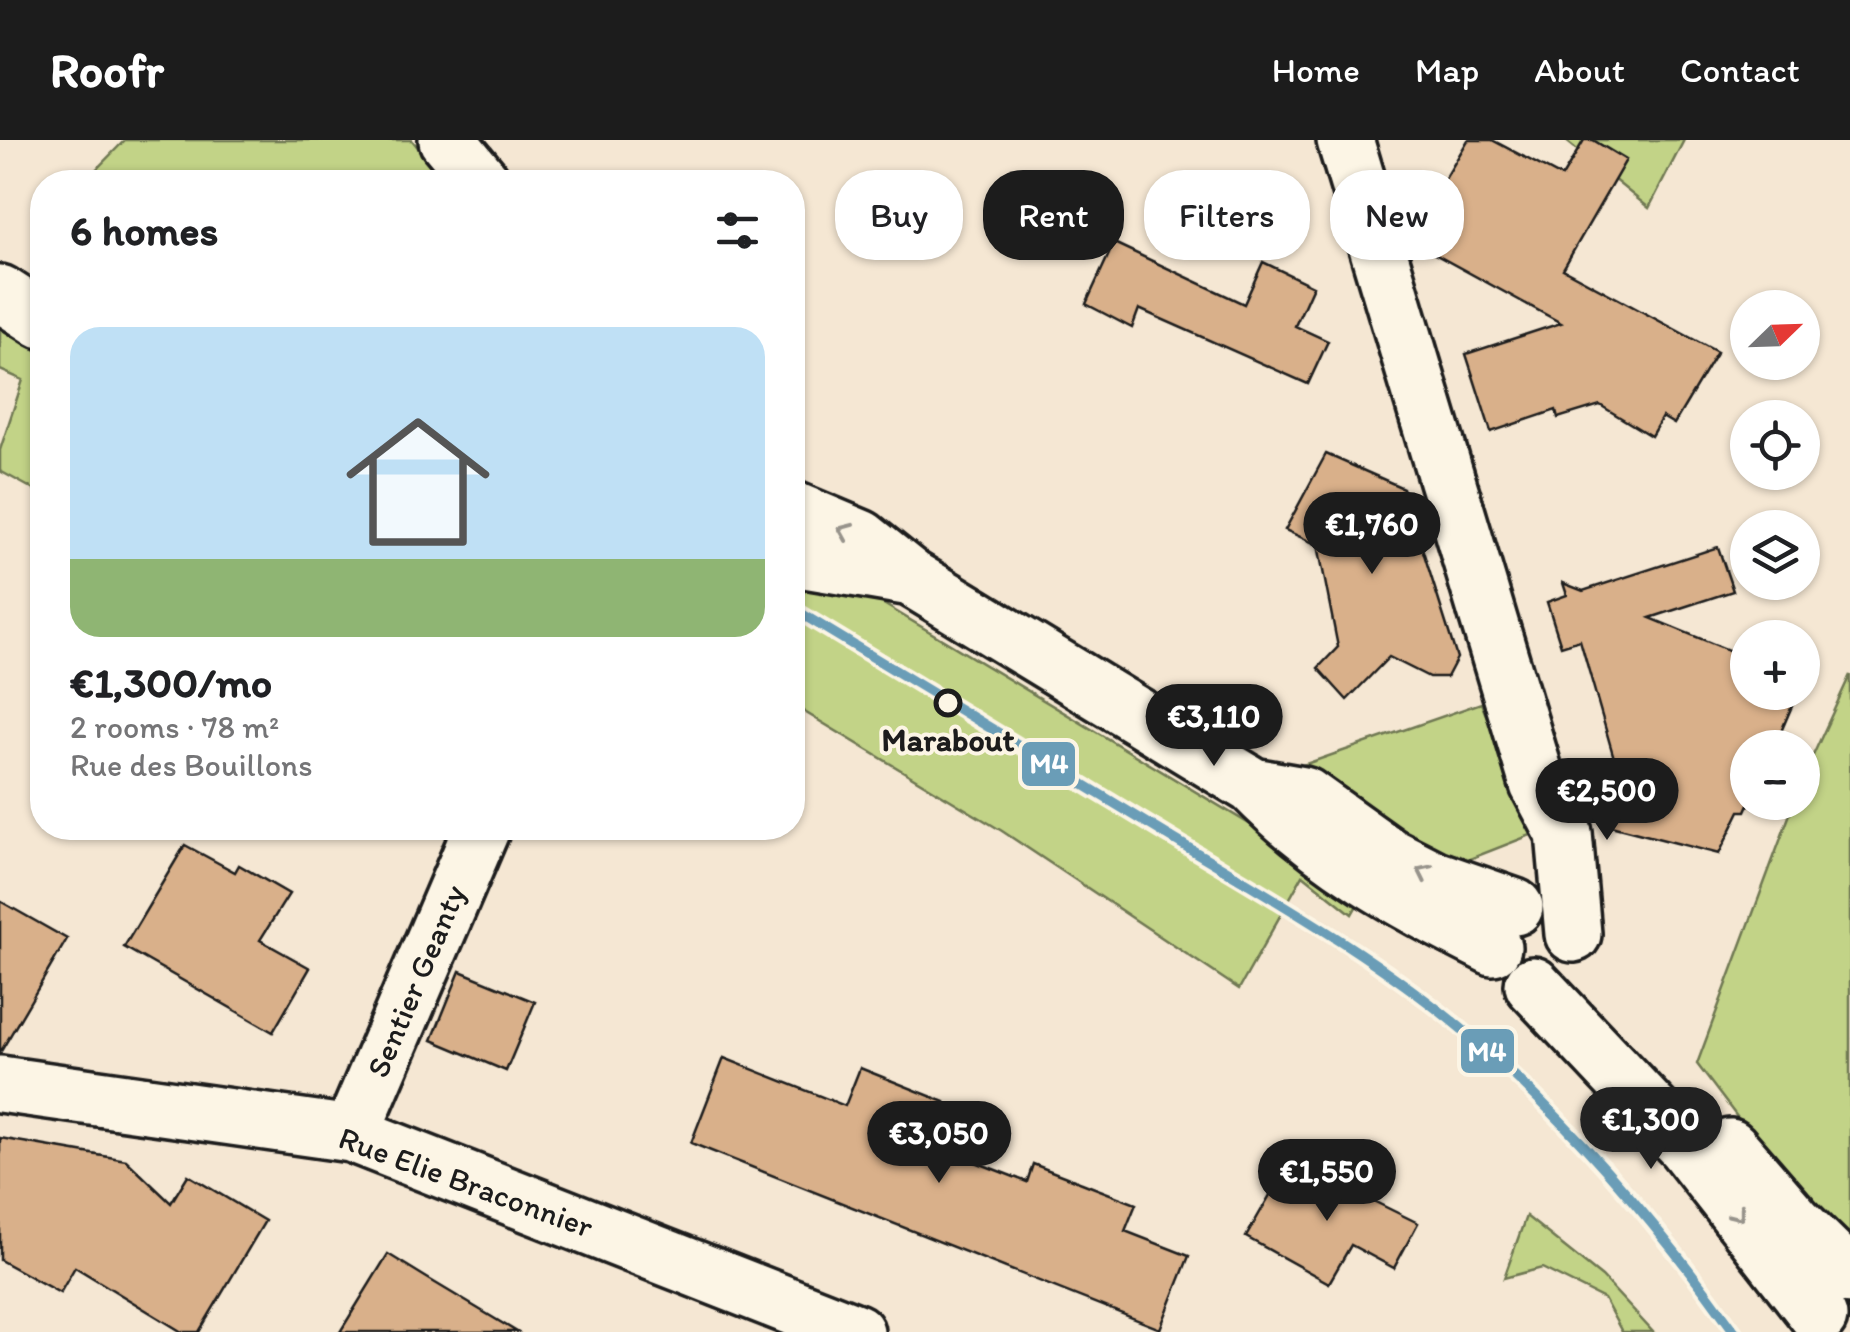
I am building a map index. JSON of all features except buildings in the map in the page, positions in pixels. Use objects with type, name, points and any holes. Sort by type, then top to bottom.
[{"type":"street","points":[[447,140],[472,170]]},
{"type":"street","points":[[1346,140],[1538,784],[1536,940]]},
{"type":"street","points":[[0,292],[30,312]]},
{"type":"street","points":[[805,514],[861,538],[911,578],[1253,786],[1304,795],[1388,854],[1536,940],[1684,1146],[1835,1302]]},
{"type":"street","points":[[805,560],[911,578]]},
{"type":"street","name":"Sentier Geanty","points":[[350,1134],[477,840]]},
{"type":"street","name":"Rue Elie Braconnier","points":[[0,1084],[350,1134],[856,1332]]},
{"type":"green space","points":[[125,140],[412,140],[436,170],[96,170]]},
{"type":"green space","points":[[1565,140],[1684,140],[1649,208]]},
{"type":"green space","points":[[0,328],[30,347],[30,487],[0,471],[0,450],[23,380],[0,370]]},
{"type":"green space","points":[[842,579],[1364,893],[1352,914],[1303,875],[1239,989],[1002,831],[805,712],[805,590],[810,581]]},
{"type":"green space","points":[[1850,675],[1850,1232],[1828,1237],[1697,1064],[1788,820],[1820,820],[1820,740]]},
{"type":"green space","points":[[1481,703],[1536,833],[1457,864],[1410,860],[1300,766]]},
{"type":"green space","points":[[1526,1216],[1602,1277],[1653,1332],[1622,1332],[1604,1299],[1542,1268],[1504,1278]]},
{"type":"transit line","name":"M4","points":[[805,616],[1283,905],[1434,1006],[1507,1068],[1577,1138],[1675,1252],[1735,1332]]},
{"type":"place","name":"Marabout","points":[[948,703]]}]
